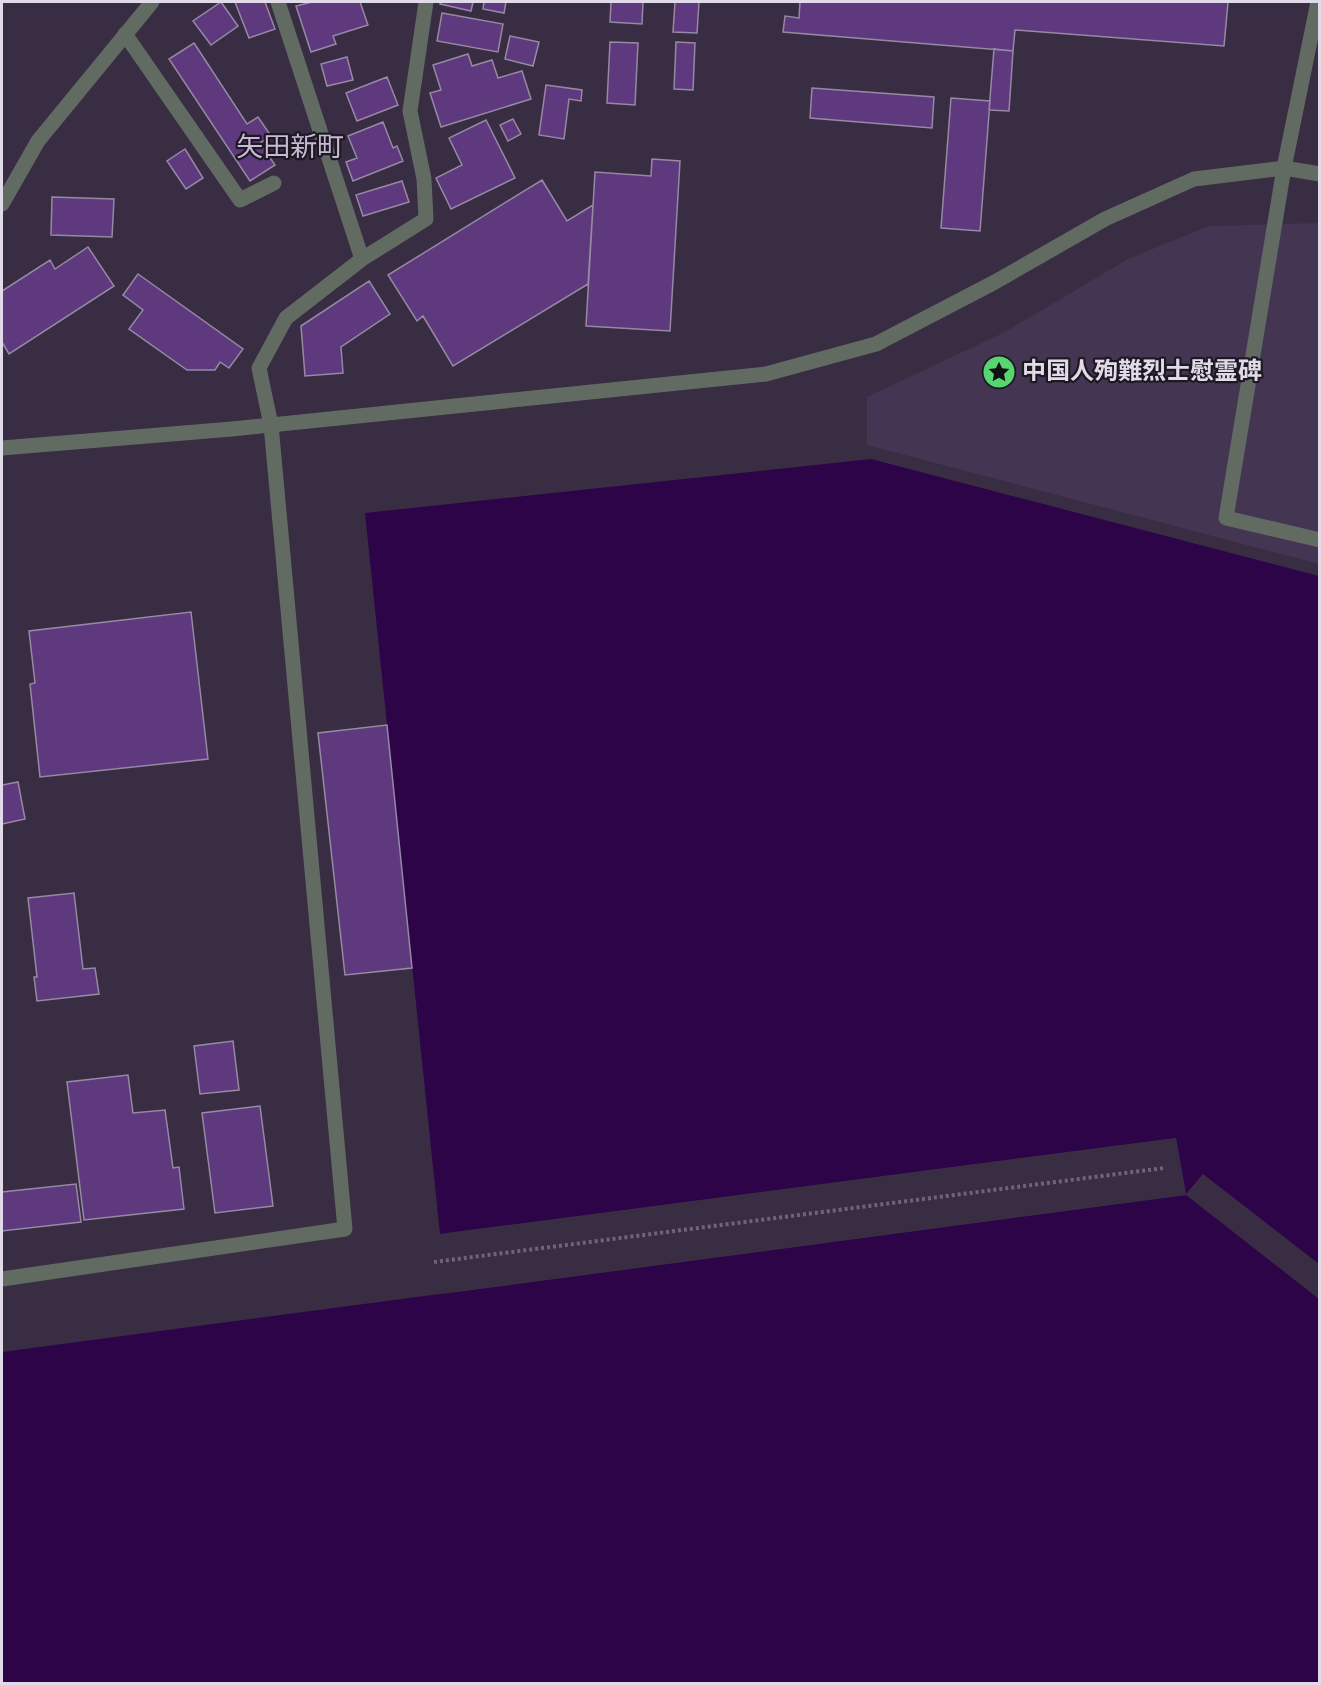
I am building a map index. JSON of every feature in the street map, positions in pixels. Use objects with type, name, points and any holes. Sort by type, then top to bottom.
[{"type":"street","points":[[2,204],[38,141],[152,2]]},
{"type":"street","points":[[278,2],[362,260]]},
{"type":"street","points":[[2,1279],[345,1228],[271,425],[259,368],[286,318],[362,260],[426,219],[424,179],[410,111],[426,2]]},
{"type":"street","points":[[1318,2],[1284,168],[1226,518],[1320,540]]},
{"type":"street","points":[[125,34],[240,200],[274,183]]},
{"type":"street","points":[[2,448],[271,425],[766,374],[876,344],[995,282],[1105,219],[1194,179],[1284,168],[1320,174]]},
{"type":"path","points":[[434,1262],[1164,1168]]},
{"type":"shaded area","points":[[1319,223],[1319,564],[867,445],[867,397],[1005,332],[1128,259],[1209,226]]},
{"type":"shaded area","points":[[871,459],[1319,576],[1319,1683],[2,1683],[2,1352],[1186,1195],[1176,1138],[440,1234],[365,513]]},
{"type":"pier","points":[[1176,1138],[1186,1194],[1203,1174],[1319,1264],[1319,1299],[1186,1195],[442,1294],[441,1291],[1183,1193],[1174,1141],[440,1237],[440,1234]]},
{"type":"building","points":[[221,2],[238,26],[211,45],[193,21]]},
{"type":"building","points":[[235,2],[265,2],[275,29],[249,38]]},
{"type":"building","points":[[312,2],[360,2],[368,25],[333,36],[336,44],[311,52],[296,6]]},
{"type":"building","points":[[441,2],[473,2],[471,11],[440,4]]},
{"type":"building","points":[[484,2],[506,2],[504,13],[483,9]]},
{"type":"building","points":[[611,2],[643,2],[642,24],[610,22]]},
{"type":"building","points":[[675,2],[699,2],[697,33],[673,32]]},
{"type":"building","points":[[800,2],[1228,2],[1224,46],[1015,30],[1013,51],[783,32],[785,16],[799,18]]},
{"type":"building","points":[[442,13],[503,24],[498,52],[437,41]]},
{"type":"building","points":[[510,36],[539,42],[533,66],[505,59]]},
{"type":"building","points":[[610,42],[638,43],[635,105],[607,103]]},
{"type":"building","points":[[676,42],[695,43],[693,90],[674,89]]},
{"type":"building","points":[[194,43],[247,124],[258,117],[271,136],[260,143],[275,165],[250,181],[169,59]]},
{"type":"building","points":[[994,49],[1013,51],[1009,111],[989,110]]},
{"type":"building","points":[[468,54],[472,66],[492,60],[498,78],[522,71],[531,99],[441,127],[430,93],[441,90],[433,65]]},
{"type":"building","points":[[347,57],[353,80],[327,86],[321,64]]},
{"type":"building","points":[[387,77],[398,105],[357,121],[346,93]]},
{"type":"building","points":[[546,85],[582,90],[581,101],[569,99],[564,139],[539,135]]},
{"type":"building","points":[[812,88],[934,97],[932,128],[810,118]]},
{"type":"building","points":[[951,98],[990,101],[980,231],[941,228]]},
{"type":"building","points":[[513,119],[521,134],[508,141],[500,125]]},
{"type":"building","points":[[486,120],[515,178],[451,209],[436,178],[462,165],[449,138]]},
{"type":"building","points":[[383,122],[393,148],[397,146],[403,161],[353,181],[346,162],[357,158],[348,136]]},
{"type":"building","points":[[185,149],[203,178],[186,189],[167,161]]},
{"type":"building","points":[[652,159],[680,161],[670,331],[586,326],[595,172],[651,176]]},
{"type":"building","points":[[542,180],[567,221],[593,205],[588,284],[453,366],[423,316],[417,321],[388,275]]},
{"type":"building","points":[[402,181],[409,202],[363,216],[356,195]]},
{"type":"building","points":[[52,197],[114,199],[112,237],[51,235]]},
{"type":"building","points":[[88,247],[114,286],[9,354],[2,342],[2,291],[50,260],[55,269]]},
{"type":"building","points":[[138,274],[243,349],[229,368],[220,362],[215,370],[187,370],[129,329],[143,310],[123,295]]},
{"type":"building","points":[[369,281],[390,314],[341,347],[343,373],[305,376],[301,326]]},
{"type":"building","points":[[191,612],[208,759],[40,777],[30,684],[35,683],[29,631]]},
{"type":"building","points":[[387,725],[412,968],[345,975],[318,733]]},
{"type":"building","points":[[18,782],[25,819],[2,824],[2,785]]},
{"type":"building","points":[[74,893],[83,969],[95,968],[99,994],[37,1001],[34,977],[37,977],[28,898]]},
{"type":"building","points":[[233,1041],[239,1090],[200,1094],[194,1046]]},
{"type":"building","points":[[128,1075],[133,1113],[165,1110],[173,1168],[179,1167],[184,1209],[84,1220],[67,1082]]},
{"type":"building","points":[[260,1106],[273,1206],[215,1213],[202,1113]]},
{"type":"building","points":[[76,1184],[81,1222],[2,1231],[2,1192]]},
{"type":"place","name":"中国人殉難烈士慰霊碑","points":[[999,372]]},
{"type":"district","name":"矢田新町","points":[[290,147]]}]
